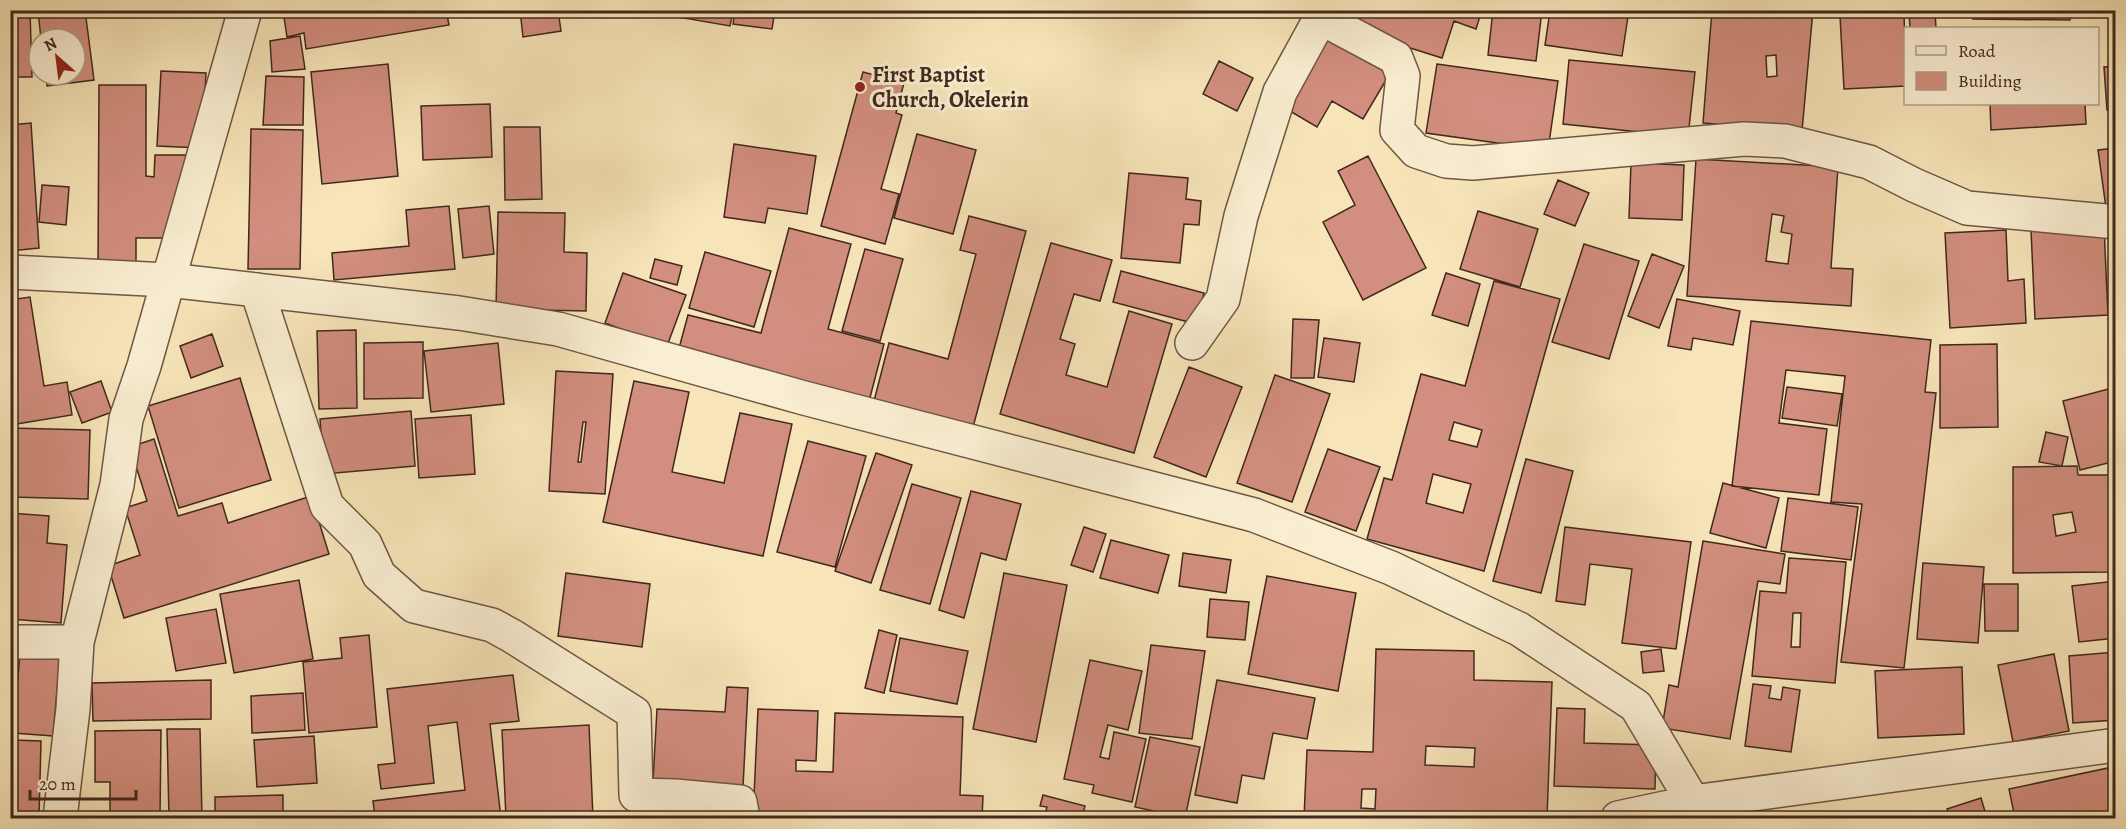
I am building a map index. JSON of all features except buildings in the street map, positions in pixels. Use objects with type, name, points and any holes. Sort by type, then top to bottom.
[{"type":"street","points":[[60,819],[73,709],[77,642],[117,485],[126,418],[144,366],[245,10]]},
{"type":"street","points":[[1192,343],[1223,299],[1241,216],[1280,92],[1323,14],[1396,58],[1403,76],[1397,130],[1416,151],[1446,161],[1473,163],[1744,139],[1785,141],[1869,162],[1914,185],[1967,207],[2115,222]]},
{"type":"street","points":[[10,272],[168,280],[459,313],[558,329],[804,398],[1254,515],[1391,568],[1519,629],[1636,706],[1693,802]]},
{"type":"street","points":[[257,290],[327,506],[365,544],[379,575],[414,606],[492,625],[634,713],[636,795],[740,802],[743,819]]},
{"type":"street","points":[[10,642],[77,642]]},
{"type":"street","points":[[1618,819],[1693,802],[2115,745]]},
{"type":"place","name":"First Baptist Church, Okelerin","points":[[860,87]]}]
